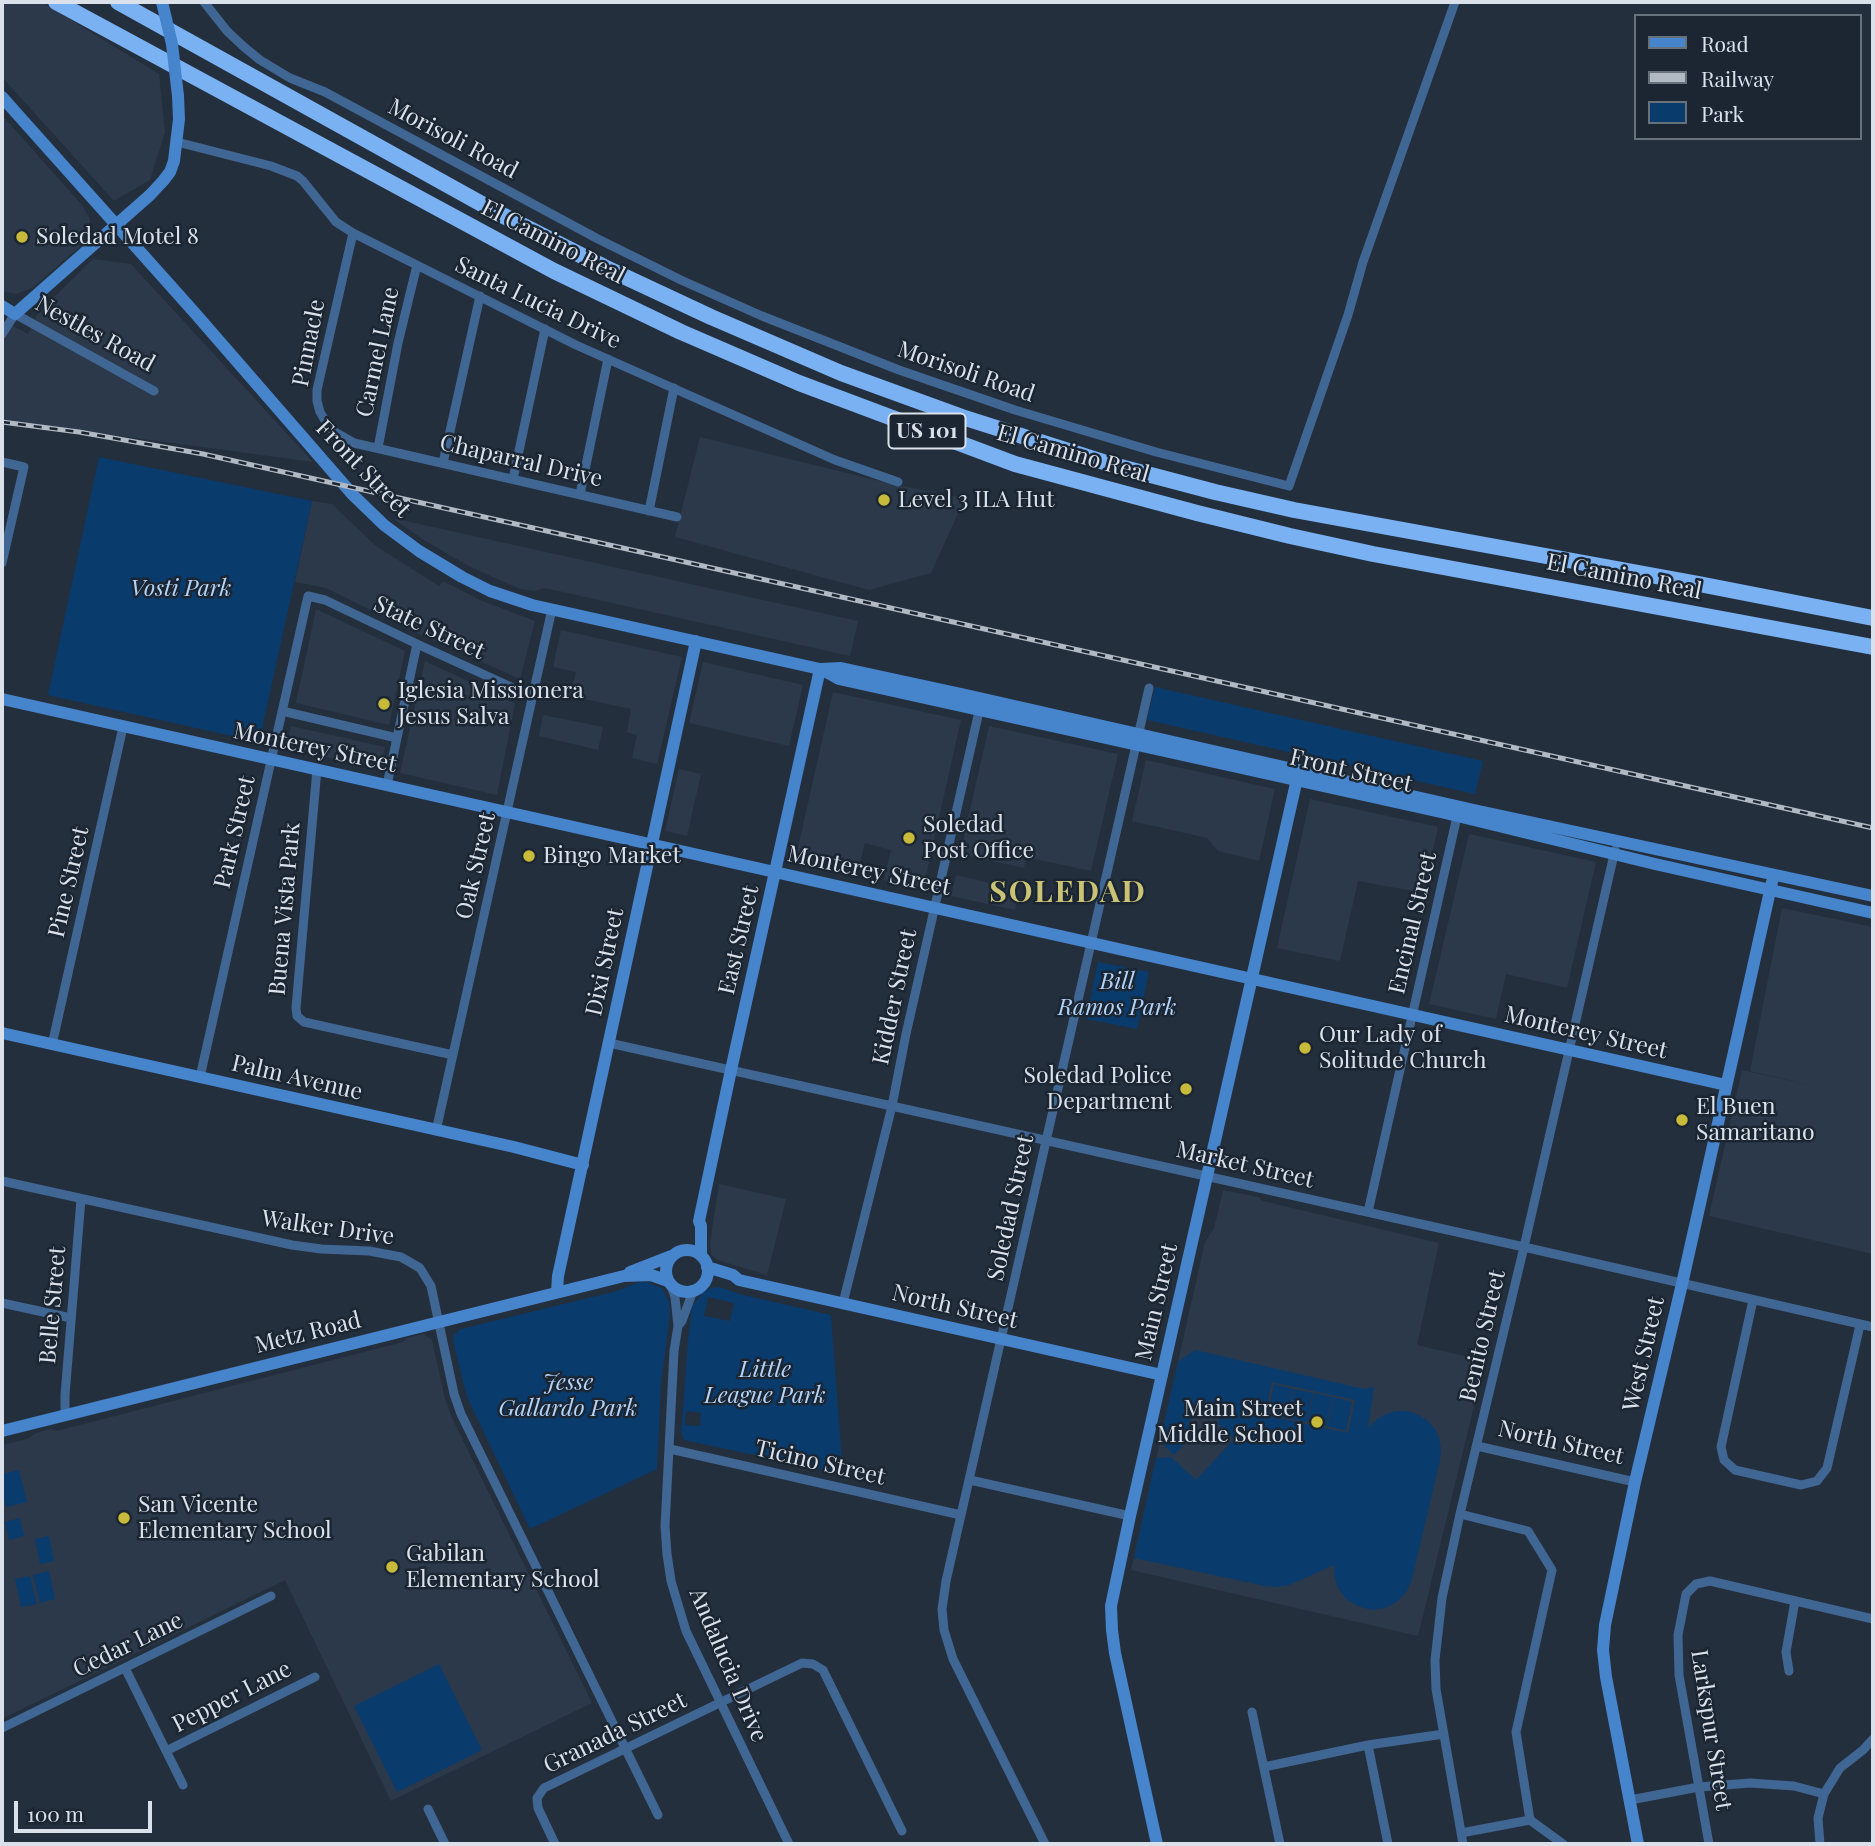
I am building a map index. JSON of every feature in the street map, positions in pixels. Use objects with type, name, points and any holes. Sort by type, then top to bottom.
[{"type":"highway","name":"El Camino Real","points":[[56,2],[554,271],[669,327],[800,383],[1015,464],[1302,539],[1873,647]]},
{"type":"highway","name":"El Camino Real","points":[[122,3],[498,213],[593,262],[841,373],[962,417],[1125,468],[1294,510],[1873,618]]},
{"type":"street","name":"Nestles Road","points":[[15,313],[116,226],[170,172],[177,142],[178,96],[172,44],[162,2]]},
{"type":"street","name":"Morisoli Road","points":[[204,2],[244,47],[290,78],[325,92],[598,239],[683,281],[762,316],[899,370],[1015,410],[1156,452],[1289,486],[1348,315],[1363,262],[1455,2]]},
{"type":"street","name":"Front Street","points":[[2,97],[194,312],[345,487],[384,525],[419,551],[483,588],[552,610],[820,669],[839,679],[980,704],[1616,847],[1873,896]]},
{"type":"street","name":"Santa Lucia Drive","points":[[177,142],[271,166],[297,176],[336,222],[353,233],[608,359],[835,460],[898,482]]},
{"type":"street","name":"Pinnacle","points":[[353,233],[317,390],[317,401],[333,431],[357,443]]},
{"type":"street","name":"Carmel Lane","points":[[378,448],[398,343],[417,265]]},
{"type":"street","points":[[443,463],[480,296]]},
{"type":"street","name":"Nestles Road","points":[[2,306],[154,391]]},
{"type":"street","points":[[2,334],[15,313]]},
{"type":"street","points":[[513,479],[545,329]]},
{"type":"street","points":[[580,495],[608,359]]},
{"type":"street","points":[[649,510],[674,388]]},
{"type":"street","name":"Chaparral Drive","points":[[357,443],[677,517]]},
{"type":"street","points":[[2,461],[24,467],[2,564]]},
{"type":"street","name":"State Street","points":[[308,596],[326,600],[533,697]]},
{"type":"street","name":"Park Street","points":[[200,1077],[308,596]]},
{"type":"street","name":"Oak Street","points":[[436,1131],[552,610]]},
{"type":"street","name":"Dixi Street","points":[[557,1292],[558,1276],[696,641]]},
{"type":"street","points":[[387,785],[417,644]]},
{"type":"street","name":"East Street","points":[[704,1261],[699,1221],[820,669]]},
{"type":"street","name":"Soledad Street","points":[[1045,1844],[953,1659],[944,1630],[942,1609],[946,1581],[1149,688]]},
{"type":"street","name":"Monterey Street","points":[[2,699],[1726,1085]]},
{"type":"street","name":"Kidder Street","points":[[843,1303],[892,1106],[980,704]]},
{"type":"street","points":[[282,711],[397,738]]},
{"type":"street","name":"Pine Street","points":[[52,1045],[123,727]]},
{"type":"street","name":"Buena Vista Park","points":[[317,769],[297,1016],[304,1021],[453,1055]]},
{"type":"street","name":"Main Street","points":[[1157,1844],[1115,1653],[1111,1606],[1298,775]]},
{"type":"street","name":"Encinal Street","points":[[1368,1213],[1458,811]]},
{"type":"street","name":"Front Street","points":[[1616,847],[1770,890],[1873,913]]},
{"type":"street","name":"Benito Street","points":[[1463,1844],[1436,1689],[1435,1660],[1442,1598],[1616,847]]},
{"type":"street","name":"West Street","points":[[1638,1844],[1606,1677],[1603,1650],[1605,1625],[1773,875]]},
{"type":"street","name":"Palm Avenue","points":[[2,1033],[514,1147],[583,1165]]},
{"type":"street","name":"Market Street","points":[[609,1043],[1873,1327]]},
{"type":"street","name":"Walker Drive","points":[[2,1181],[300,1247],[369,1251],[401,1257],[414,1263],[428,1279],[461,1415],[657,1815]]},
{"type":"street","name":"Belle Street","points":[[65,1416],[81,1199]]},
{"type":"street","name":"East Street","points":[[677,1253],[699,1221]]},
{"type":"street","points":[[692,1250],[704,1261],[708,1276],[693,1292],[681,1292],[669,1284],[665,1270],[668,1260],[677,1253],[692,1250]]},
{"type":"street","name":"Metz Road","points":[[624,1276],[677,1253]]},
{"type":"street","name":"North Street","points":[[704,1261],[739,1280],[1162,1374]]},
{"type":"street","name":"Metz Road","points":[[2,1431],[624,1276],[647,1275],[669,1284]]},
{"type":"street","name":"North Street","points":[[706,1281],[739,1280]]},
{"type":"street","name":"Andalucia Drive","points":[[669,1284],[677,1309],[678,1326],[674,1351],[665,1526],[671,1581],[687,1631],[789,1844]]},
{"type":"street","name":"Andalucia Drive","points":[[678,1326],[693,1292]]},
{"type":"street","points":[[1753,1300],[1721,1447],[1724,1460],[1735,1470],[1801,1485],[1818,1481],[1827,1468],[1860,1325]]},
{"type":"street","points":[[2,1303],[71,1318]]},
{"type":"street","name":"North Street","points":[[1478,1446],[1635,1482]]},
{"type":"street","name":"Ticino Street","points":[[670,1449],[961,1515]]},
{"type":"street","points":[[970,1480],[1130,1516]]},
{"type":"street","points":[[1460,1514],[1528,1531],[1552,1570],[1516,1732],[1530,1820],[1563,1844]]},
{"type":"street","name":"Larkspur Street","points":[[1709,1844],[1679,1675],[1678,1635],[1686,1594],[1696,1584],[1710,1581],[1795,1601]]},
{"type":"street","name":"Cedar Lane","points":[[2,1728],[271,1596]]},
{"type":"street","points":[[1789,1671],[1786,1652],[1795,1601],[1873,1619]]},
{"type":"street","name":"Granada Street","points":[[555,1844],[538,1808],[537,1798],[544,1788],[802,1663],[813,1664],[822,1670],[902,1831]]},
{"type":"street","points":[[125,1668],[183,1785]]},
{"type":"street","name":"Pepper Lane","points":[[166,1751],[315,1677]]},
{"type":"street","points":[[1252,1712],[1280,1844]]},
{"type":"street","points":[[1264,1767],[1368,1745],[1444,1734]]},
{"type":"street","points":[[1820,1844],[1818,1818],[1824,1794],[1840,1768],[1873,1739]]},
{"type":"street","points":[[1368,1745],[1388,1844]]},
{"type":"street","points":[[1630,1800],[1699,1787],[1750,1783],[1794,1786],[1824,1794]]},
{"type":"street","points":[[428,1809],[445,1844]]},
{"type":"street","points":[[1461,1833],[1530,1820]]},
{"type":"shaded area","points":[[2,2],[42,2],[159,74],[165,132],[150,180],[114,201],[2,77]]},
{"type":"shaded area","points":[[2,115],[81,204],[91,225],[89,236],[84,243],[32,288],[16,294],[2,291]]},
{"type":"shaded area","points":[[93,259],[131,264],[313,462],[2,420],[2,320],[28,334],[38,313]]},
{"type":"shaded area","points":[[700,437],[896,485],[965,498],[931,573],[869,590],[675,537]]},
{"type":"shaded area","points":[[312,501],[332,504],[376,546],[439,586],[443,581],[480,600],[535,621],[520,679],[423,636],[326,588],[295,582]]},
{"type":"shaded area","points":[[392,518],[858,621],[850,656],[545,588],[535,591],[520,589],[451,556]]},
{"type":"shaded area","points":[[316,609],[405,651],[389,725],[296,703]]},
{"type":"shaded area","points":[[561,630],[682,657],[657,764],[632,758],[637,735],[627,732],[631,709],[570,696],[576,672],[553,667]]},
{"type":"shaded area","points":[[425,661],[515,703],[497,795],[400,773]]},
{"type":"shaded area","points":[[703,662],[803,685],[789,746],[689,723]]},
{"type":"shaded area","points":[[833,692],[961,720],[923,889],[884,880],[891,850],[865,843],[857,874],[795,861]]},
{"type":"shaded area","points":[[543,715],[603,727],[598,750],[539,736]]},
{"type":"shaded area","points":[[291,726],[385,747],[380,769],[286,748]]},
{"type":"shaded area","points":[[989,726],[1118,754],[1091,871],[1026,857],[1024,868],[960,854]]},
{"type":"shaded area","points":[[1146,760],[1275,789],[1259,861],[1218,851],[1207,838],[1132,821]]},
{"type":"shaded area","points":[[679,769],[701,774],[687,836],[665,831]]},
{"type":"shaded area","points":[[1310,799],[1438,827],[1424,893],[1358,881],[1340,961],[1277,948]]},
{"type":"shaded area","points":[[1469,834],[1596,862],[1567,988],[1506,974],[1496,1019],[1429,1004]]},
{"type":"shaded area","points":[[956,875],[1019,890],[1015,910],[951,896]]},
{"type":"shaded area","points":[[1782,908],[1873,927],[1873,1254],[1709,1216],[1742,1070],[1819,1087],[1750,1071]]},
{"type":"shaded area","points":[[719,1184],[786,1199],[767,1275],[717,1260],[711,1254],[710,1243]]},
{"type":"shaded area","name":"Main Street Middle School","points":[[1223,1190],[1439,1243],[1417,1345],[1485,1361],[1418,1636],[1131,1570],[1205,1242],[1214,1228]]},
{"type":"shaded area","name":"Gabilan Elementary School","points":[[424,1334],[432,1340],[445,1399],[453,1420],[592,1703],[391,1801],[285,1580],[2,1719],[2,1445],[51,1429],[57,1431],[403,1342],[407,1338]]},
{"type":"green space","name":"Vosti Park","points":[[99,457],[312,501],[259,742],[48,695]]},
{"type":"green space","points":[[1155,687],[1483,761],[1475,794],[1147,720]]},
{"type":"green space","name":"Bill Ramos Park","points":[[1098,962],[1149,972],[1137,1029],[1086,1019]]},
{"type":"green space","name":"Jesse Gallardo Park","points":[[639,1282],[662,1288],[669,1302],[670,1315],[661,1383],[657,1469],[530,1529],[467,1397],[453,1341],[454,1335],[465,1328],[617,1291]]},
{"type":"green space","name":"Little League Park","points":[[723,1288],[831,1315],[843,1474],[684,1440],[681,1432],[692,1307],[702,1293],[709,1289]],"holes":[[[708,1297],[734,1303],[730,1321],[704,1316]],[[686,1411],[701,1413],[700,1426],[685,1425]]]},
{"type":"green space","points":[[1195,1350],[1355,1387],[1374,1387],[1368,1428],[1377,1419],[1397,1411],[1408,1411],[1427,1420],[1439,1438],[1440,1460],[1412,1579],[1407,1591],[1397,1602],[1385,1608],[1371,1610],[1346,1599],[1338,1588],[1334,1565],[1286,1586],[1275,1587],[1134,1558],[1156,1458],[1171,1457],[1196,1480],[1234,1439],[1217,1423],[1225,1414],[1209,1400],[1187,1424],[1190,1427],[1178,1440],[1183,1445],[1174,1455],[1160,1441],[1178,1362]],"holes":[[[1272,1382],[1355,1400],[1348,1433],[1265,1415]]]},
{"type":"green space","points":[[1274,1384],[1293,1389],[1286,1418],[1268,1413]]},
{"type":"green space","points":[[1294,1389],[1313,1393],[1306,1422],[1287,1418]]},
{"type":"green space","points":[[1314,1393],[1333,1397],[1326,1426],[1307,1422]]},
{"type":"green space","points":[[1334,1397],[1352,1402],[1346,1431],[1327,1426]]},
{"type":"green space","points":[[19,1470],[27,1502],[6,1507],[2,1474]]},
{"type":"green space","points":[[20,1518],[24,1536],[9,1540],[5,1522]]},
{"type":"green space","points":[[49,1536],[54,1561],[40,1564],[35,1539]]},
{"type":"green space","points":[[49,1571],[55,1599],[40,1603],[33,1575]]},
{"type":"green space","points":[[30,1576],[37,1604],[21,1607],[15,1579]]},
{"type":"green space","points":[[439,1664],[482,1750],[397,1792],[354,1706]]},
{"type":"railway","points":[[2,422],[79,432],[203,454],[1873,828]]},
{"type":"place","name":"Soledad Motel 8","points":[[22,237]]},
{"type":"place","name":"Level 3 ILA Hut","points":[[884,500]]},
{"type":"place","name":"Iglesia Missionera Jesus Salva","points":[[384,704]]},
{"type":"place","name":"Soledad Post Office","points":[[909,838]]},
{"type":"place","name":"Bingo Market","points":[[529,856]]},
{"type":"place","name":"Our Lady of Solitude Church","points":[[1305,1048]]},
{"type":"place","name":"Soledad Police Department","points":[[1186,1089]]},
{"type":"place","name":"El Buen Samaritano","points":[[1682,1120]]},
{"type":"place","name":"Main Street Middle School","points":[[1317,1422]]},
{"type":"place","name":"San Vicente Elementary School","points":[[124,1518]]},
{"type":"place","name":"Gabilan Elementary School","points":[[392,1567]]},
{"type":"district","name":"SOLEDAD","points":[[1068,893]]}]
